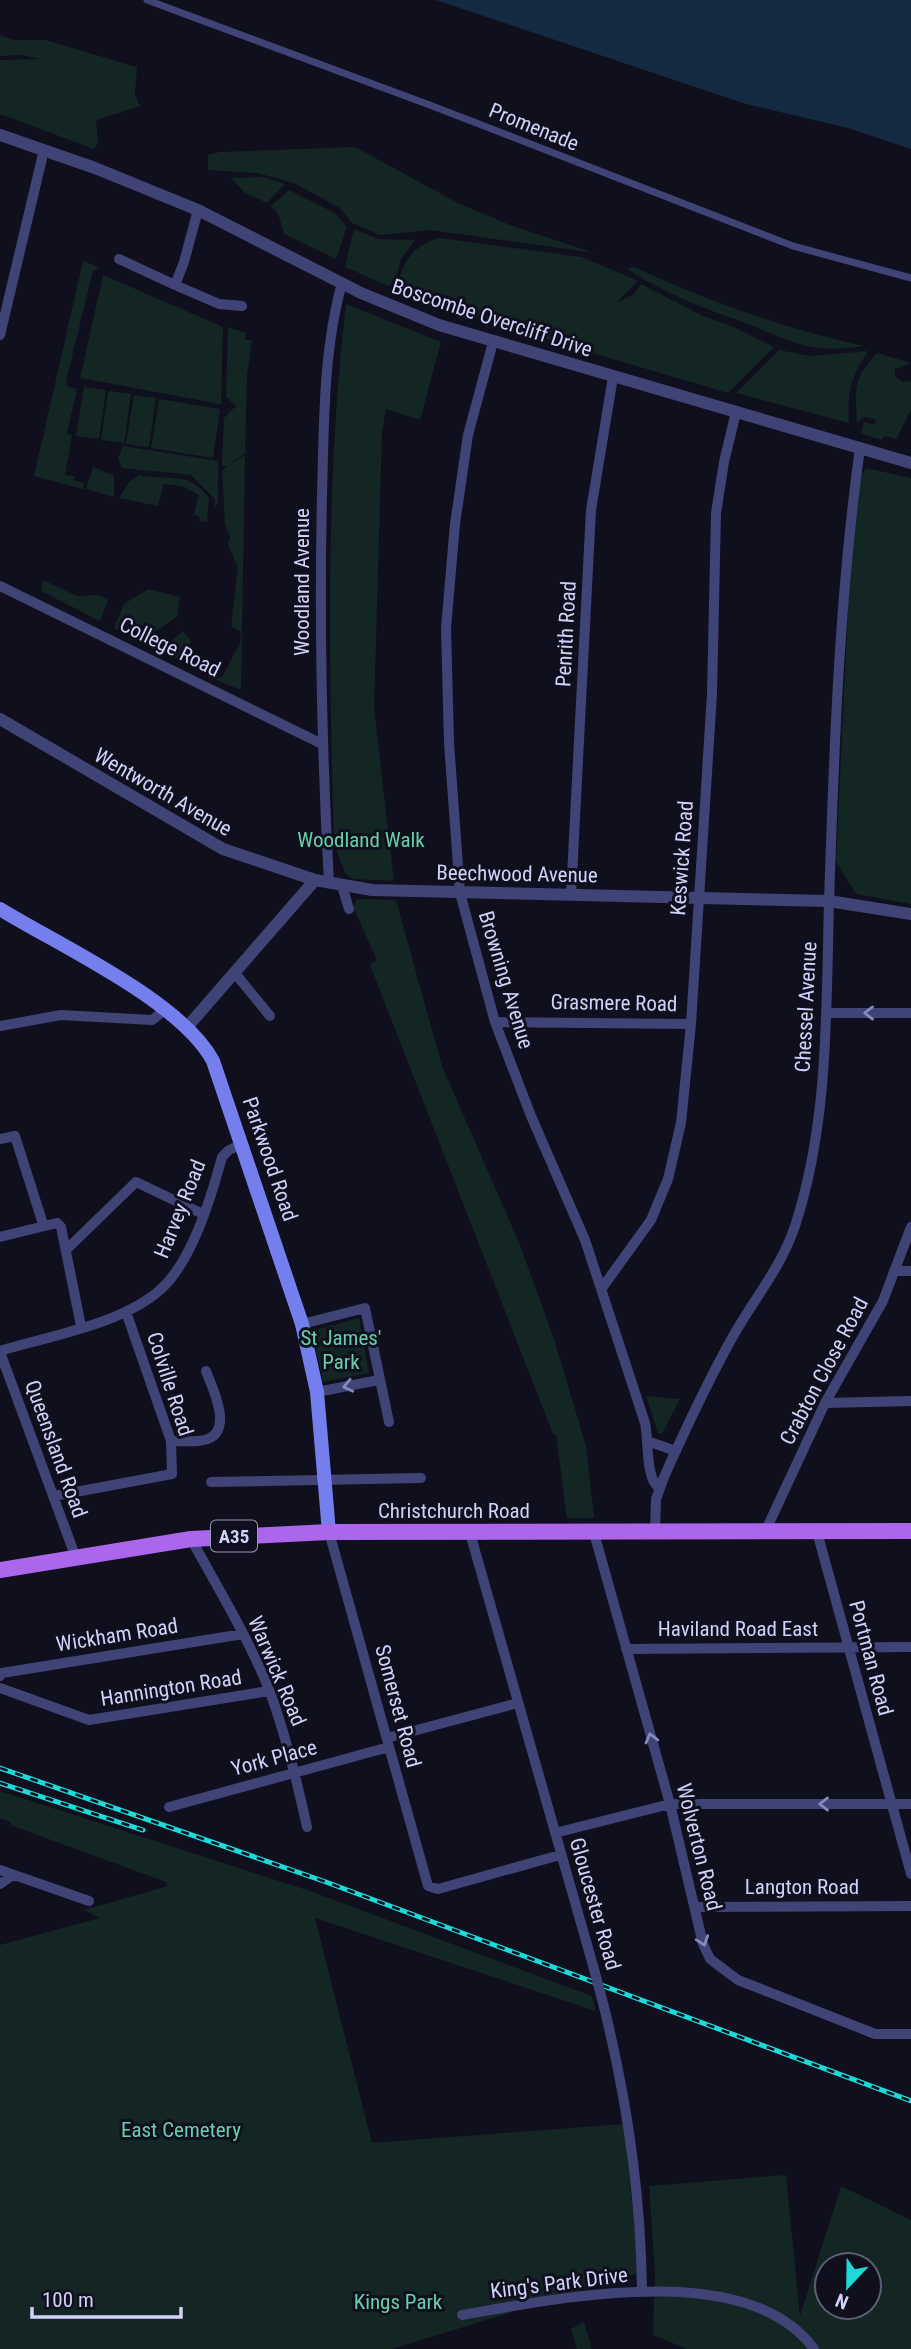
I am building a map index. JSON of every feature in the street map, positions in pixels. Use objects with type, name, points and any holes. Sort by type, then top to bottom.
[{"type":"main road","name":"Parkwood Road","points":[[0,909],[166,1009],[204,1043],[214,1061],[302,1324],[317,1392],[329,1532]]},
{"type":"main road","name":"Christchurch Road","points":[[0,1570],[191,1539],[329,1532],[911,1531]]},
{"type":"street","name":"Promenade","points":[[147,0],[435,107],[793,246],[911,278]]},
{"type":"street","name":"Boscombe Overcliff Drive","points":[[0,135],[198,210],[342,283],[439,325],[911,463]]},
{"type":"street","points":[[0,335],[44,150]]},
{"type":"street","points":[[175,285],[198,210]]},
{"type":"street","points":[[119,259],[219,304],[242,306]]},
{"type":"street","name":"Woodland Avenue","points":[[329,883],[322,744],[320,568],[324,425],[342,283]]},
{"type":"street","name":"Browning Avenue","points":[[493,342],[468,435],[455,524],[446,628],[449,743],[460,893],[495,1022],[531,1116],[568,1197],[602,1288],[650,1442],[651,1479],[659,1488]]},
{"type":"street","name":"Penrith Road","points":[[572,895],[591,510],[613,377]]},
{"type":"street","name":"Keswick Road","points":[[602,1288],[651,1220],[668,1179],[681,1123],[691,1024],[712,694],[716,513],[736,412]]},
{"type":"street","name":"Chessel Avenue","points":[[655,1532],[659,1488],[733,1335],[767,1285],[794,1226],[812,1159],[827,1013],[829,901],[845,553],[860,448]]},
{"type":"street","name":"College Road","points":[[0,586],[322,744]]},
{"type":"street","name":"Wentworth Avenue","points":[[0,719],[223,849],[315,880]]},
{"type":"street","points":[[188,1026],[315,880]]},
{"type":"street","name":"Beechwood Avenue","points":[[315,880],[342,886],[460,893],[829,901],[911,914]]},
{"type":"street","points":[[342,886],[349,909]]},
{"type":"street","points":[[234,972],[270,1016]]},
{"type":"street","points":[[0,1026],[61,1015],[152,1020],[166,1009]]},
{"type":"street","points":[[827,1013],[911,1013]]},
{"type":"street","name":"Grasmere Road","points":[[495,1022],[691,1024]]},
{"type":"street","points":[[0,1139],[15,1136],[43,1224]]},
{"type":"street","name":"Harvey Road","points":[[0,1352],[127,1312],[150,1298],[174,1276],[203,1214],[222,1157],[229,1150],[243,1144]]},
{"type":"street","points":[[66,1250],[136,1182],[203,1214]]},
{"type":"street","points":[[0,1237],[43,1224],[57,1223],[66,1250],[81,1326]]},
{"type":"street","name":"Crabton Close Road","points":[[765,1532],[825,1403],[883,1301],[911,1227]]},
{"type":"street","points":[[894,1271],[911,1271]]},
{"type":"street","points":[[302,1324],[365,1308],[389,1422]]},
{"type":"street","name":"Colville Road","points":[[54,1496],[169,1476],[173,1470],[172,1441],[127,1312]]},
{"type":"street","name":"Queensland Road","points":[[0,1352],[76,1558]]},
{"type":"street","points":[[172,1441],[209,1439],[217,1432],[220,1424],[216,1398],[206,1371]]},
{"type":"street","points":[[317,1392],[379,1380]]},
{"type":"street","points":[[825,1403],[911,1401]]},
{"type":"street","points":[[650,1442],[676,1451]]},
{"type":"street","points":[[211,1482],[421,1478]]},
{"type":"street","name":"Somerset Road","points":[[329,1532],[428,1886],[432,1889],[560,1855]]},
{"type":"street","name":"Portman Road","points":[[817,1532],[911,1874]]},
{"type":"street","name":"Gloucester Road","points":[[470,1533],[604,2007],[631,2146],[642,2233],[642,2292]]},
{"type":"street","name":"Wolverton Road","points":[[594,1533],[670,1804],[694,1907],[710,1959],[738,1980],[875,2034],[911,2034]]},
{"type":"street","name":"Warwick Road","points":[[191,1539],[243,1634],[269,1691],[295,1773],[307,1827]]},
{"type":"street","name":"Wickham Road","points":[[0,1676],[2,1673],[243,1634]]},
{"type":"street","name":"Haviland Road East","points":[[626,1649],[911,1647]]},
{"type":"street","name":"Hannington Road","points":[[0,1688],[89,1720],[269,1691]]},
{"type":"street","name":"York Place","points":[[169,1807],[295,1773],[518,1703]]},
{"type":"street","points":[[555,1833],[670,1804],[911,1804]]},
{"type":"street","points":[[0,1870],[89,1901]]},
{"type":"street","points":[[0,1884],[13,1875]]},
{"type":"street","name":"Langton Road","points":[[694,1907],[911,1906]]},
{"type":"street","name":"King's Park Drive","points":[[462,2315],[564,2297],[642,2292],[705,2294],[736,2300],[786,2322],[814,2349]]},
{"type":"green space","points":[[0,35],[13,40],[45,40],[137,67],[135,94],[140,106],[96,120],[98,143],[94,149],[0,114],[0,60],[40,59],[21,55],[0,56]]},
{"type":"green space","points":[[355,147],[458,203],[510,225],[594,253],[431,230],[380,235],[352,223],[340,208],[294,183],[257,173],[208,170],[208,155],[220,152]]},
{"type":"green space","points":[[263,177],[285,184],[267,203],[245,193],[231,178]]},
{"type":"green space","points":[[289,190],[335,213],[347,227],[336,259],[284,234],[278,213],[271,206]]},
{"type":"green space","points":[[354,229],[377,239],[415,240],[401,259],[393,288],[345,267]]},
{"type":"green space","points":[[439,238],[582,257],[638,281],[616,303],[633,295],[641,284],[703,316],[734,327],[774,347],[728,393],[562,344],[397,290],[401,272],[409,257],[422,246]]},
{"type":"green space","points":[[83,261],[100,268],[93,271],[66,381],[68,387],[77,389],[67,433],[72,435],[65,475],[75,476],[73,480],[84,483],[83,489],[34,476]]},
{"type":"green space","points":[[634,267],[746,312],[863,346],[824,348],[793,342],[676,296],[627,269]]},
{"type":"green space","points":[[103,275],[223,327],[221,404],[80,378]]},
{"type":"green space","name":"Woodland Walk","points":[[346,304],[441,342],[420,420],[386,409],[382,432],[374,708],[394,881],[354,879],[346,875],[334,844],[330,574],[339,371]]},
{"type":"green space","points":[[228,327],[246,333],[245,340],[252,340],[247,375],[245,453],[227,467],[222,465],[224,418],[236,406],[226,397]]},
{"type":"green space","points":[[779,350],[811,356],[868,351],[851,385],[849,423],[736,393]]},
{"type":"green space","points":[[877,353],[911,363],[895,369],[895,376],[902,382],[911,381],[911,410],[896,439],[885,436],[881,440],[861,433],[864,422],[875,425],[876,420],[865,417],[857,422],[857,384],[863,370]]},
{"type":"green space","points":[[84,387],[106,390],[99,439],[76,436]]},
{"type":"green space","points":[[108,391],[131,394],[124,443],[101,440]]},
{"type":"green space","points":[[134,395],[156,398],[149,447],[126,444]]},
{"type":"green space","points":[[159,399],[220,409],[213,458],[151,448]]},
{"type":"green space","points":[[123,446],[218,461],[218,503],[214,510],[215,499],[191,475],[122,468],[118,458]]},
{"type":"green space","points":[[245,455],[241,690],[214,679],[222,677],[240,643],[241,632],[231,626],[238,568],[228,544],[230,536],[225,525],[222,470]]},
{"type":"green space","points":[[93,467],[114,476],[114,497],[86,489]]},
{"type":"green space","points":[[866,468],[911,478],[911,904],[856,894],[836,862],[851,548],[860,477]]},
{"type":"green space","points":[[139,475],[177,478],[193,483],[209,498],[207,522],[199,521],[200,517],[194,514],[199,495],[182,486],[164,484],[158,506],[119,498],[129,482]]},
{"type":"green space","points":[[43,580],[77,596],[99,595],[108,600],[100,621],[41,591]]},
{"type":"green space","points":[[148,589],[180,597],[177,617],[156,631],[147,643],[114,628],[124,604]]},
{"type":"green space","points":[[183,631],[191,641],[184,662],[159,651]]},
{"type":"green space","name":"Woodland Walk","points":[[356,899],[396,900],[442,1066],[520,1245],[555,1342],[586,1446],[594,1518],[567,1518],[556,1434],[553,1434],[370,965],[377,960],[354,909]]},
{"type":"green space","name":"St James' Park","points":[[359,1318],[369,1373],[323,1382],[312,1331]]},
{"type":"green space","points":[[646,1396],[680,1399],[662,1434],[658,1433]]},
{"type":"green space","name":"East Cemetery","points":[[0,1791],[310,1891],[592,1996],[596,2011],[315,1918],[372,2143],[624,2124],[639,2273],[392,2349],[0,2349],[0,1945],[100,1918],[84,1910],[168,1886],[166,1882],[10,1825],[11,1822],[0,1818]]},
{"type":"green space","points":[[786,2175],[800,2316],[813,2275],[813,2321],[883,2321],[883,2251],[820,2251],[841,2186],[911,2220],[911,2349],[687,2349],[653,2335],[655,2274],[649,2186]]},
{"type":"green space","points":[[584,2322],[592,2349],[577,2349],[571,2329]]},
{"type":"water","points":[[436,0],[911,0],[911,149],[848,128],[746,104]]},
{"type":"railway","points":[[0,1768],[326,1882],[911,2101]]},
{"type":"railway","points":[[0,1783],[143,1830]]},
{"type":"park label","name":"Kings Park","points":[[398,2302]]}]
